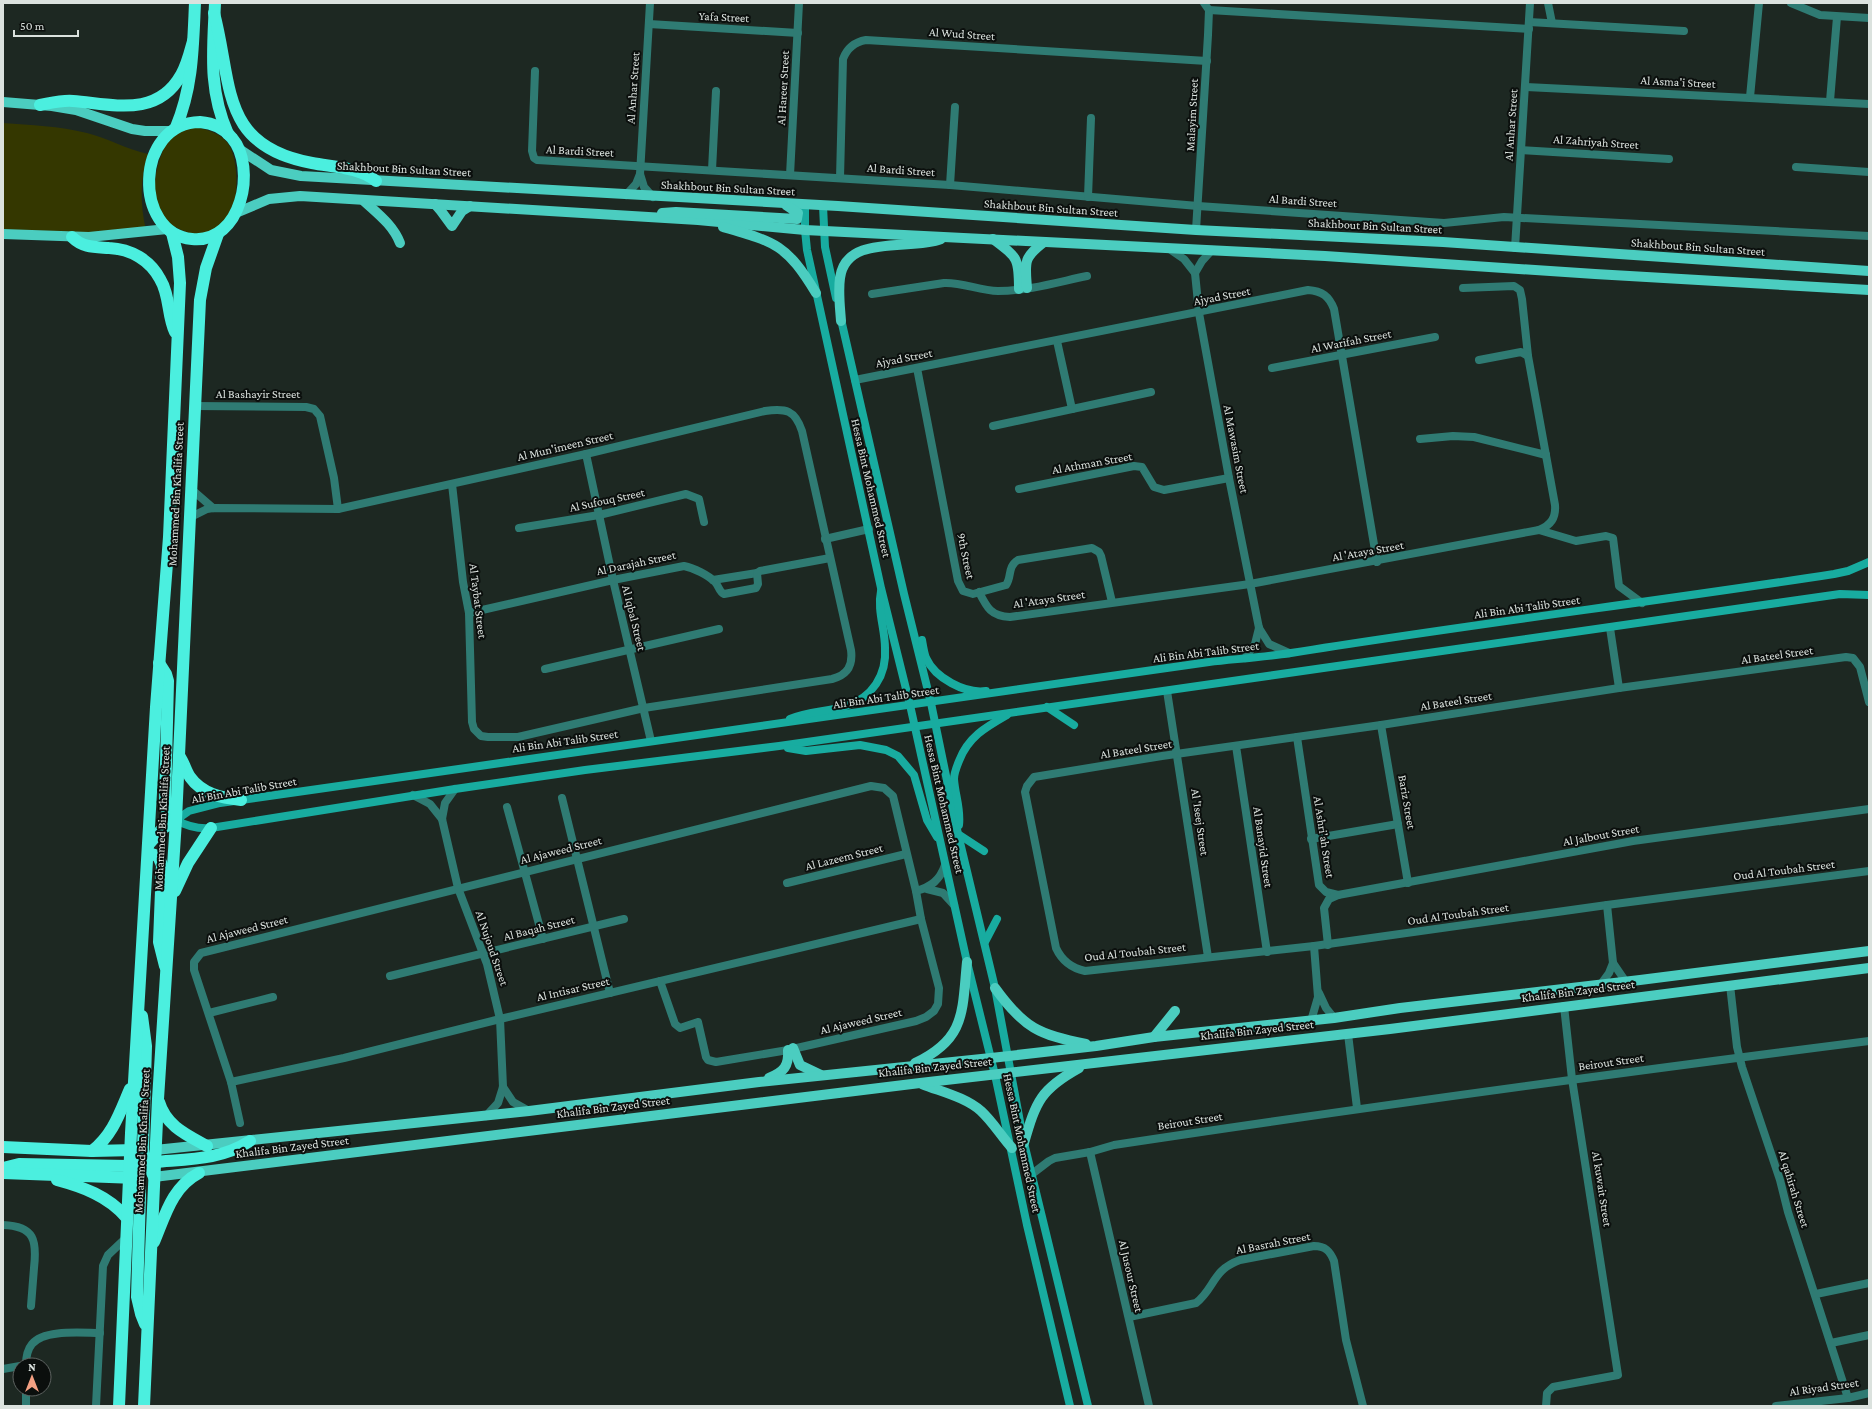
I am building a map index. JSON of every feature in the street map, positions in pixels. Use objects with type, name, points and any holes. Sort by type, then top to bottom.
[{"type":"highway","points":[[173,129],[184,105],[190,82],[195,3]]},
{"type":"highway","points":[[215,8],[212,77],[216,100],[228,134],[238,149],[242,165],[242,181],[236,214],[229,225],[218,234],[199,240],[185,238],[170,231],[158,218],[150,196],[149,177],[152,160],[162,139],[173,129],[188,123],[206,123],[218,127],[228,134]]},
{"type":"highway","points":[[215,8],[220,33],[225,77],[230,96],[237,114],[248,130],[262,143],[289,158],[361,173],[376,181]]},
{"type":"highway","points":[[40,105],[72,101],[110,106],[142,105],[163,94],[179,79],[186,66],[193,41]]},
{"type":"highway","name":"Mohammed Bin Khalifa Street","points":[[144,1406],[154,1178],[130,1150],[159,663],[169,537],[178,337],[180,270],[170,231]]},
{"type":"highway","name":"Mohammed Bin Khalifa Street","points":[[119,1406],[126,1217],[158,1099],[172,901],[190,488],[201,293],[206,268],[218,234]]},
{"type":"highway","points":[[72,237],[83,245],[126,251],[146,262],[157,273],[164,286],[170,316],[178,337]]},
{"type":"highway","points":[[159,663],[166,674],[168,681],[164,805],[168,816],[176,820]]},
{"type":"highway","points":[[179,754],[190,777],[204,790],[219,797],[241,800]]},
{"type":"highway","points":[[167,971],[161,957],[159,942],[162,865],[158,856],[148,849],[162,829],[176,820]]},
{"type":"highway","points":[[172,901],[188,863],[211,828]]},
{"type":"highway","points":[[138,1008],[143,1018],[146,1046],[141,1164],[138,1298],[141,1314],[147,1329]]},
{"type":"highway","points":[[92,1151],[107,1137],[118,1117],[134,1078]]},
{"type":"highway","points":[[158,1099],[163,1112],[175,1128],[207,1146]]},
{"type":"highway","points":[[3,1168],[28,1164],[141,1164],[215,1156],[234,1151],[250,1141]]},
{"type":"highway","points":[[3,1147],[92,1151],[130,1150]]},
{"type":"highway","name":"Khalifa Bin Zayed Street","points":[[3,1173],[36,1174],[141,1164]]},
{"type":"highway","points":[[151,1251],[174,1195],[187,1180],[199,1173]]},
{"type":"highway","points":[[36,1174],[90,1190],[115,1206],[126,1217]]},
{"type":"main road","points":[[3,102],[76,110],[132,129],[145,131],[173,129]]},
{"type":"main road","name":"Shakhbout Bin Sultan Street","points":[[238,149],[271,170],[301,176],[824,206],[1196,230],[1443,242],[1869,271]]},
{"type":"main road","points":[[236,214],[269,199],[286,196],[698,220],[805,230],[1325,256],[1869,290]]},
{"type":"main road","points":[[364,201],[388,222],[400,243]]},
{"type":"main road","points":[[435,204],[452,226],[462,211],[470,206]]},
{"type":"main road","points":[[646,218],[676,212],[797,219],[798,215],[796,211],[783,204]]},
{"type":"main road","name":"Hessa Bint Mohammed Street","points":[[805,205],[805,230],[816,293],[881,588],[910,705],[967,962],[1012,1148],[1027,1225],[1070,1406]]},
{"type":"main road","name":"Hessa Bint Mohammed Street","points":[[824,206],[824,231],[841,321],[931,703],[958,834],[985,942],[1024,1143],[1088,1406]]},
{"type":"main road","points":[[698,220],[763,239],[776,245],[788,253],[796,262],[816,293]]},
{"type":"main road","points":[[3,234],[72,237],[106,236],[146,230],[170,231]]},
{"type":"main road","points":[[841,321],[841,273],[848,260],[855,254],[876,246],[919,244],[932,242],[946,237]]},
{"type":"main road","points":[[993,239],[1012,254],[1017,261],[1023,289]]},
{"type":"main road","points":[[1023,289],[1027,258],[1044,242]]},
{"type":"main road","name":"Ali Bin Abi Talib Street","points":[[176,820],[189,811],[207,805],[651,741],[1245,658],[1289,654],[1642,603],[1834,574],[1848,571],[1869,562]]},
{"type":"main road","points":[[780,724],[801,714],[845,706],[856,702],[868,694],[877,684],[886,659],[879,602],[881,588]]},
{"type":"main road","points":[[176,820],[185,826],[195,828],[211,828],[413,795],[585,770],[779,746],[915,727],[1840,594],[1869,595]]},
{"type":"main road","points":[[908,606],[917,621],[926,659],[935,670],[948,681],[966,689],[983,692],[1048,684],[1060,684]]},
{"type":"main road","points":[[1047,707],[1074,726]]},
{"type":"main road","points":[[984,851],[958,834],[960,812],[954,778],[962,754],[974,737],[985,727],[1014,712]]},
{"type":"main road","points":[[779,746],[806,751],[860,745],[886,750],[898,756],[914,775],[927,820],[941,844]]},
{"type":"main road","points":[[985,942],[997,919]]},
{"type":"main road","name":"Khalifa Bin Zayed Street","points":[[141,1164],[207,1146],[486,1116],[759,1082],[1096,1046],[1154,1037],[1311,1021],[1400,1008],[1626,982],[1869,951]]},
{"type":"main road","points":[[908,1066],[935,1052],[951,1038],[960,1021],[967,962]]},
{"type":"main road","name":"Khalifa Bin Zayed Street","points":[[154,1178],[920,1083],[1011,1074],[1348,1034],[1869,968]]},
{"type":"main road","points":[[995,988],[1012,1010],[1028,1026],[1053,1036],[1096,1046]]},
{"type":"main road","points":[[1154,1037],[1175,1011]]},
{"type":"main road","points":[[790,1049],[800,1065],[823,1076]]},
{"type":"main road","points":[[759,1082],[784,1070],[788,1061],[790,1049]]},
{"type":"main road","points":[[1024,1143],[1035,1107],[1047,1089],[1061,1078],[1085,1065]]},
{"type":"main road","points":[[920,1083],[961,1098],[973,1105],[982,1112],[1012,1148]]},
{"type":"street","name":"Al Anhar Street","points":[[650,3],[640,170],[644,187],[653,196]]},
{"type":"street","name":"Al Hareer Street","points":[[790,175],[799,3]]},
{"type":"street","points":[[1204,3],[1209,10],[1529,26],[1552,24],[1684,31]]},
{"type":"street","name":"Al Anhar Street","points":[[1515,248],[1530,3]]},
{"type":"street","points":[[1548,3],[1552,24]]},
{"type":"street","points":[[1750,97],[1759,3]]},
{"type":"street","points":[[1791,3],[1820,15],[1869,18]]},
{"type":"street","name":"Malayim Street","points":[[1196,230],[1209,10]]},
{"type":"street","points":[[1830,101],[1837,17]]},
{"type":"street","name":"Yafa Street","points":[[649,24],[798,33]]},
{"type":"street","name":"Al Wud Street","points":[[840,178],[843,59],[847,50],[860,41],[866,40],[1207,61]]},
{"type":"street","name":"Al Bardi Street","points":[[535,71],[532,151],[534,158],[541,161],[640,170],[712,170],[950,185],[1198,206],[1444,223],[1464,222],[1495,217],[1869,236]]},
{"type":"street","name":"Al Asma'i Street","points":[[1526,87],[1869,104]]},
{"type":"street","points":[[712,170],[716,92]]},
{"type":"street","points":[[950,185],[955,107]]},
{"type":"street","points":[[1088,197],[1091,118]]},
{"type":"street","name":"Al Zahriyah Street","points":[[1522,150],[1668,159]]},
{"type":"street","points":[[1796,167],[1869,172]]},
{"type":"street","name":"Al Anhar Street","points":[[626,195],[633,188],[640,170]]},
{"type":"street","points":[[1168,248],[1184,258],[1195,273],[1202,261],[1212,250]]},
{"type":"street","name":"Al Mawasim Street","points":[[1195,273],[1199,313],[1228,478],[1259,628],[1269,644],[1289,654]]},
{"type":"street","points":[[872,294],[953,282],[998,291],[1023,289],[1087,276]]},
{"type":"street","points":[[1463,288],[1514,286],[1520,290],[1528,356],[1556,511],[1551,523],[1539,530]]},
{"type":"street","name":"Ajyad Street","points":[[855,380],[1199,313],[1308,290],[1321,293],[1331,300],[1334,309],[1377,562]]},
{"type":"street","name":"Al Warifah Street","points":[[1272,368],[1435,337]]},
{"type":"street","points":[[1057,341],[1072,409]]},
{"type":"street","points":[[1479,360],[1521,352],[1528,356]]},
{"type":"street","name":"9th Street","points":[[916,368],[958,581],[966,593],[979,592],[1006,585],[1011,567],[1018,560],[1092,548],[1099,552],[1101,556],[1112,602]]},
{"type":"street","points":[[993,426],[1151,392]]},
{"type":"street","name":"Al Bashayir Street","points":[[194,406],[300,407],[314,409],[320,416],[330,461],[338,509]]},
{"type":"street","name":"Al Mun'imeen Street","points":[[189,518],[207,508],[338,509],[586,454],[765,412],[779,410],[786,411],[797,418],[802,431],[851,650],[852,662],[846,673],[832,679],[644,708],[518,737],[488,737]]},
{"type":"street","points":[[1420,439],[1474,436],[1546,455]]},
{"type":"street","name":"Al Iqbal Street","points":[[586,454],[613,580],[651,741]]},
{"type":"street","name":"Al Athman Street","points":[[1019,489],[1134,466],[1142,467],[1154,487],[1164,490],[1228,478]]},
{"type":"street","name":"Al Taybat Street","points":[[452,484],[463,582],[470,613],[472,722],[476,732],[488,737]]},
{"type":"street","points":[[190,488],[213,508]]},
{"type":"street","name":"Al Sufouq Street","points":[[519,528],[599,515],[686,494],[699,499],[704,522]]},
{"type":"street","points":[[825,539],[869,529]]},
{"type":"street","points":[[1539,530],[1576,541],[1606,536],[1613,538],[1619,586],[1642,603]]},
{"type":"street","name":"Al 'Ataya Street","points":[[979,592],[989,609],[997,616],[1010,617],[1250,584],[1377,562],[1539,530]]},
{"type":"street","points":[[713,580],[757,573],[771,568],[830,558]]},
{"type":"street","name":"Al Darajah Street","points":[[470,613],[613,580],[684,566],[693,569],[713,580],[724,594],[756,588],[758,584],[757,573]]},
{"type":"street","name":"Al Mawasim Street","points":[[1245,658],[1255,644],[1259,628]]},
{"type":"street","points":[[1610,628],[1619,688]]},
{"type":"street","points":[[545,669],[719,629]]},
{"type":"street","name":"Al Bateel Street","points":[[1025,792],[1027,786],[1034,778],[1178,754],[1381,725],[1619,688],[1846,658],[1853,658],[1860,667],[1869,702]]},
{"type":"street","name":"Al 'Iseej Street","points":[[1168,691],[1208,957]]},
{"type":"street","name":"Bariz Street","points":[[1381,725],[1408,883]]},
{"type":"street","name":"Al Ashri'ah Street","points":[[1297,737],[1319,885],[1326,892],[1338,895]]},
{"type":"street","name":"Al Banayid Street","points":[[1236,746],[1267,952]]},
{"type":"street","name":"Al Ajaweed Street","points":[[240,1123],[231,1082],[194,970],[194,962],[201,953],[871,786],[884,788],[893,796],[916,891],[921,920],[939,988],[938,1004],[934,1011],[926,1017],[916,1021],[790,1049],[712,1062],[708,1060],[705,1054],[698,1022],[680,1028],[675,1024],[660,981]]},
{"type":"street","name":"Al Nujoud Street","points":[[455,789],[445,803],[442,819],[458,888],[484,954],[500,1019],[503,1087],[498,1103],[486,1116]]},
{"type":"street","name":"Oud Al Toubah Street","points":[[1025,792],[1056,948],[1067,964],[1078,970],[1091,970],[1328,945],[1607,905],[1869,871]]},
{"type":"street","name":"Al Nujoud Street","points":[[413,795],[430,804],[442,819]]},
{"type":"street","points":[[562,798],[610,993]]},
{"type":"street","points":[[507,807],[543,939]]},
{"type":"street","name":"Al Jalbout Street","points":[[1338,895],[1640,840],[1869,809]]},
{"type":"street","points":[[1311,839],[1398,824]]},
{"type":"street","name":"Al Lazeem Street","points":[[787,883],[906,854]]},
{"type":"street","points":[[927,889],[938,879],[945,865]]},
{"type":"street","points":[[916,891],[927,889],[943,893],[954,905]]},
{"type":"street","name":"Al Ashri'ah Street","points":[[1328,945],[1324,908],[1328,899],[1338,895]]},
{"type":"street","points":[[1601,984],[1609,973],[1613,962],[1607,905]]},
{"type":"street","name":"Al Baqah Street","points":[[390,976],[624,919]]},
{"type":"street","name":"Al Intisar Street","points":[[231,1082],[344,1058],[500,1019],[921,920]]},
{"type":"street","points":[[1311,1021],[1316,1009],[1318,991],[1314,946]]},
{"type":"street","points":[[1613,962],[1626,982]]},
{"type":"street","name":"Al qahirah Street","points":[[1730,985],[1739,1057],[1848,1398]]},
{"type":"street","points":[[1318,991],[1326,1008],[1334,1018]]},
{"type":"street","points":[[209,1013],[273,997]]},
{"type":"street","name":"Al kuwait Street","points":[[1546,1406],[1547,1393],[1553,1387],[1618,1375],[1572,1079],[1564,1006]]},
{"type":"street","points":[[1348,1034],[1357,1108]]},
{"type":"street","name":"Beirout Street","points":[[1032,1174],[1049,1160],[1062,1156],[1090,1152],[1114,1145],[1357,1108],[1869,1041]]},
{"type":"street","points":[[503,1087],[513,1102],[529,1111]]},
{"type":"street","name":"Al Jusour Street","points":[[1090,1152],[1149,1406]]},
{"type":"street","points":[[3,1225],[20,1227],[28,1232],[33,1239],[36,1249],[31,1306]]},
{"type":"street","points":[[96,1406],[103,1266],[108,1255],[126,1238]]},
{"type":"street","name":"Al Basrah Street","points":[[1129,1317],[1196,1303],[1201,1299],[1217,1275],[1230,1264],[1240,1260],[1314,1246],[1323,1247],[1330,1251],[1334,1261],[1346,1340],[1363,1406]]},
{"type":"street","points":[[1816,1294],[1869,1283]]},
{"type":"street","points":[[27,1357],[29,1348],[40,1338],[55,1334],[100,1333]]},
{"type":"street","points":[[1831,1343],[1869,1335]]},
{"type":"street","name":"Al Riyad Street","points":[[1780,1406],[1848,1398],[1869,1393]]},
{"type":"shaded area","points":[[3,123],[45,126],[95,135],[148,154],[142,182],[142,201],[146,230],[117,234],[3,232]]},
{"type":"shaded area","points":[[193,127],[211,131],[226,141],[233,156],[236,176],[234,206],[231,213],[225,222],[212,231],[202,235],[186,232],[168,224],[158,205],[155,188],[155,179],[159,162],[169,137]]}]
